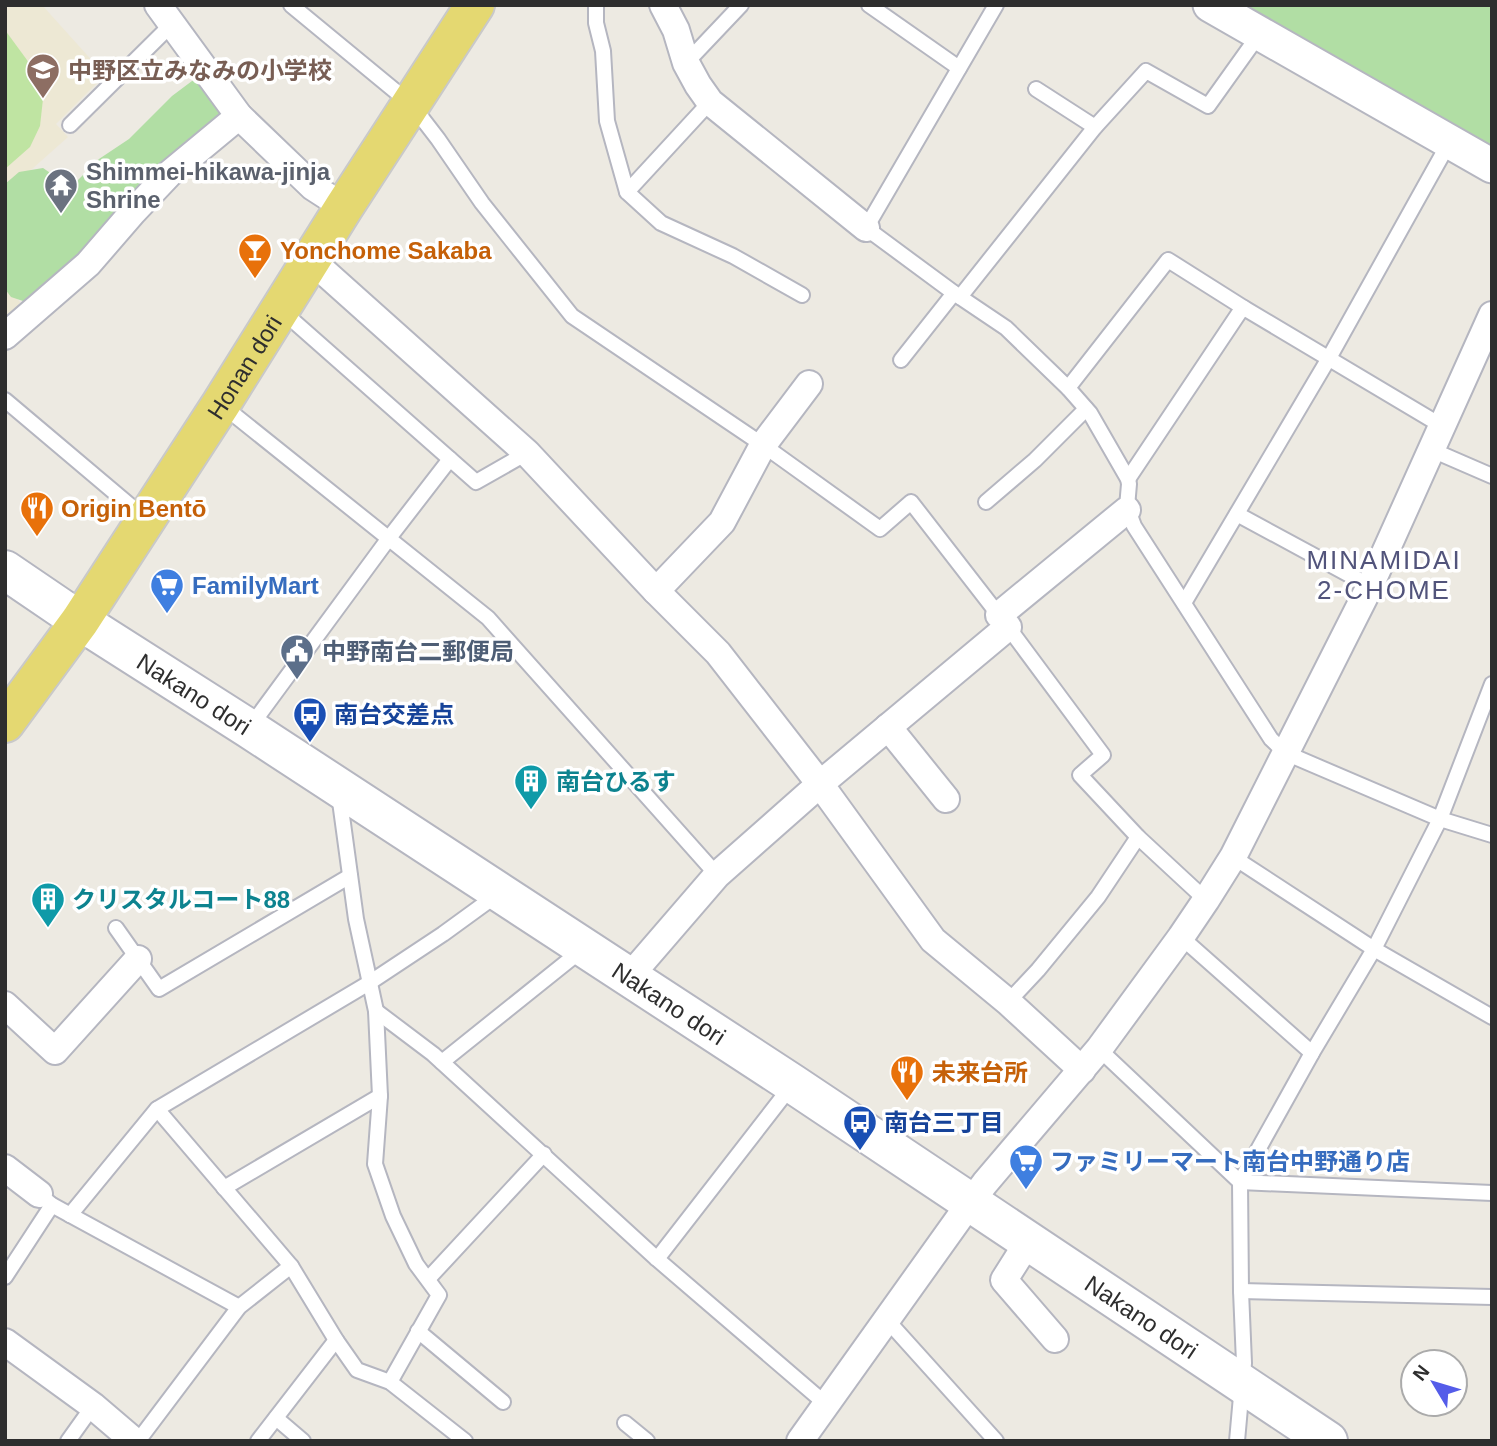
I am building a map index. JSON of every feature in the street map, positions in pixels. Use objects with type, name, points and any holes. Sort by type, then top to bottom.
[{"type":"main road","name":"Honan dori","points":[[5,723],[80,621],[147,520],[475,5]]},
{"type":"main road","name":"Nakano dori","points":[[5,570],[793,1084],[1328,1441]]},
{"type":"street","points":[[1210,5],[1492,166]]},
{"type":"street","points":[[659,7],[676,30],[686,63],[710,102],[866,228]]},
{"type":"street","points":[[166,12],[239,116],[313,187],[344,207]]},
{"type":"street","points":[[5,336],[88,264],[169,174],[239,116]]},
{"type":"street","points":[[312,260],[527,453],[718,653],[820,784],[933,940],[1008,1002],[1082,1070]]},
{"type":"street","points":[[800,1441],[985,1183],[1100,1049],[1181,937],[1233,857],[1370,586],[1492,315]]},
{"type":"street","points":[[656,591],[722,522],[763,444],[809,384]]},
{"type":"street","points":[[629,977],[717,875],[888,727],[1127,510]]},
{"type":"street","points":[[888,727],[946,799]]},
{"type":"street","points":[[5,1005],[55,1051],[138,959]]},
{"type":"street","points":[[5,1168],[45,1200]]},
{"type":"street","points":[[1028,1242],[1004,1280],[1055,1339]]},
{"type":"street","points":[[5,1342],[136,1441]]},
{"type":"lane","points":[[290,5],[411,104],[482,203],[572,316],[763,444],[880,529],[911,502],[1103,755],[1080,775],[1138,837],[1206,900]]},
{"type":"lane","points":[[596,5],[596,23],[605,36],[603,51],[607,121],[627,192],[661,223],[733,256],[802,295]]},
{"type":"lane","points":[[686,63],[741,5]]},
{"type":"lane","points":[[869,5],[959,68]]},
{"type":"lane","points":[[996,5],[866,228],[1006,328],[1086,409],[1128,479],[1127,510],[1134,526],[1271,739],[1286,752],[1440,819],[1492,835]]},
{"type":"lane","points":[[70,125],[166,12]]},
{"type":"lane","points":[[901,360],[1094,127],[1146,71],[1208,106],[1253,43]]},
{"type":"lane","points":[[1037,89],[1094,127]]},
{"type":"lane","points":[[627,192],[710,102]]},
{"type":"lane","points":[[1184,603],[1329,358],[1450,141]]},
{"type":"lane","points":[[1068,388],[1168,260],[1329,358],[1492,476]]},
{"type":"lane","points":[[1128,479],[1244,308]]},
{"type":"lane","points":[[280,309],[476,482],[527,453]]},
{"type":"lane","points":[[5,400],[147,520]]},
{"type":"lane","points":[[221,404],[488,618],[717,875]]},
{"type":"lane","points":[[986,502],[1035,460],[1086,409]]},
{"type":"lane","points":[[248,728],[450,459]]},
{"type":"lane","points":[[1237,514],[1370,586]]},
{"type":"lane","points":[[1237,1441],[1244,1363],[1240,1182],[1374,949],[1440,819],[1492,684]]},
{"type":"lane","points":[[338,788],[356,919],[376,1010],[380,1096],[375,1164],[393,1216],[416,1264],[439,1296],[390,1382]]},
{"type":"lane","points":[[1008,1002],[1098,897],[1138,837]]},
{"type":"lane","points":[[1233,857],[1374,949],[1492,1017]]},
{"type":"lane","points":[[116,928],[159,989],[350,876]]},
{"type":"lane","points":[[70,1215],[157,1109],[369,983],[499,893]]},
{"type":"lane","points":[[1181,937],[1312,1053]]},
{"type":"lane","points":[[442,1062],[584,948]]},
{"type":"lane","points":[[376,1010],[442,1062],[657,1259],[827,1405]]},
{"type":"lane","points":[[1100,1049],[1240,1182],[1492,1193]]},
{"type":"lane","points":[[657,1259],[793,1084]]},
{"type":"lane","points":[[224,1188],[380,1096]]},
{"type":"lane","points":[[157,1109],[291,1266],[357,1370],[390,1382],[465,1441]]},
{"type":"lane","points":[[428,1279],[544,1154]]},
{"type":"lane","points":[[5,1277],[45,1200],[239,1307]]},
{"type":"lane","points":[[136,1441],[239,1307],[291,1266]]},
{"type":"lane","points":[[1241,1291],[1492,1297]]},
{"type":"lane","points":[[887,1320],[996,1441]]},
{"type":"lane","points":[[418,1331],[503,1402]]},
{"type":"lane","points":[[258,1441],[337,1340]]},
{"type":"lane","points":[[68,1441],[93,1406]]},
{"type":"lane","points":[[276,1418],[303,1441]]},
{"type":"lane","points":[[625,1423],[647,1441]]},
{"type":"shaded area","name":"中野区立みなみの小学校","points":[[5,5],[42,5],[105,75],[56,124],[68,137],[5,193]]},
{"type":"shaded area","points":[[5,282],[22,305],[5,320]]},
{"type":"green space","points":[[1232,5],[1492,5],[1492,151]]},
{"type":"green space","points":[[5,30],[27,60],[43,99],[40,126],[30,147],[5,169]]},
{"type":"green space","points":[[221,80],[236,103],[29,303],[11,297],[5,289],[5,184],[19,172],[43,168],[68,185],[77,181],[99,159],[129,139],[172,96],[192,81]]},
{"type":"place","name":"中野区立みなみの小学校","points":[[43,100]]},
{"type":"place","name":"Shimmei-hikawa-jinja Shrine","points":[[61,215]]},
{"type":"place","name":"Yonchome Sakaba","points":[[255,280]]},
{"type":"place","name":"Origin Bentō","points":[[37,538]]},
{"type":"place","name":"FamilyMart","points":[[167,615]]},
{"type":"place","name":"中野南台二郵便局","points":[[297,681]]},
{"type":"place","name":"南台交差点","points":[[310,744]]},
{"type":"place","name":"南台ひるす","points":[[531,811]]},
{"type":"place","name":"クリスタルコート88","points":[[48,929]]},
{"type":"place","name":"未来台所","points":[[907,1102]]},
{"type":"place","name":"南台三丁目","points":[[860,1152]]},
{"type":"place","name":"ファミリーマート南台中野通り店","points":[[1026,1191]]},
{"type":"district","name":"MINAMIDAI 2-CHOME","points":[[1384,575]]}]
